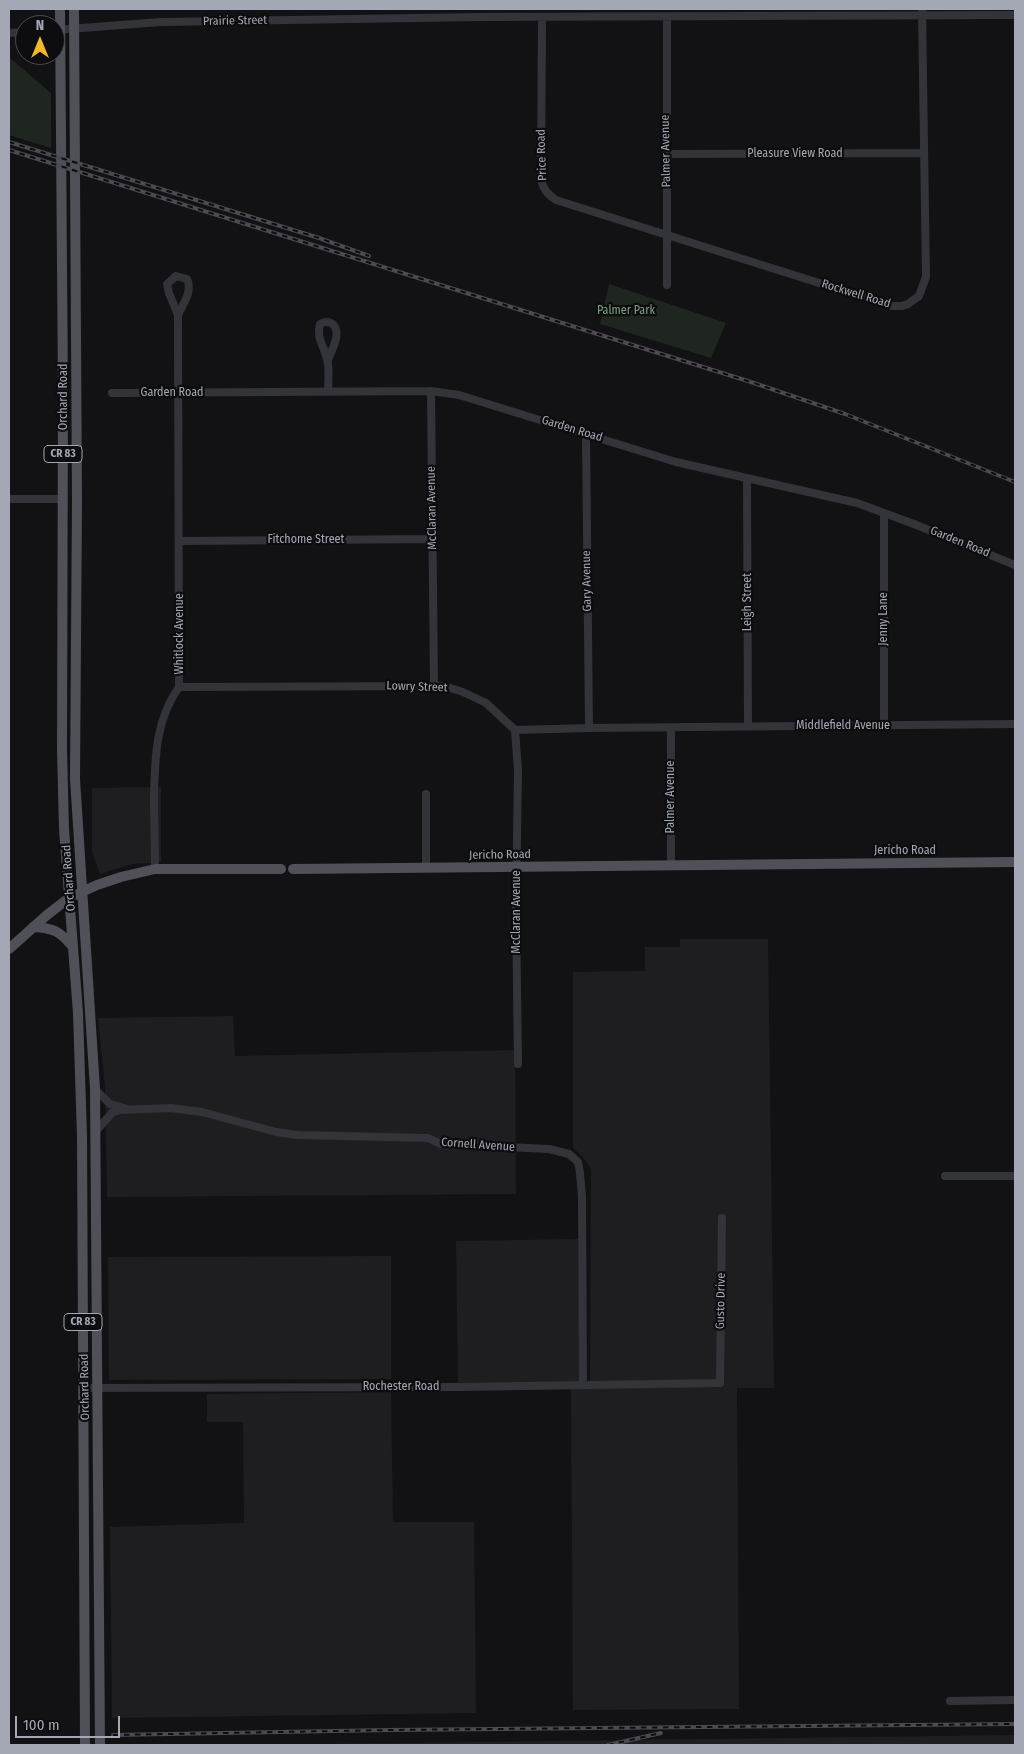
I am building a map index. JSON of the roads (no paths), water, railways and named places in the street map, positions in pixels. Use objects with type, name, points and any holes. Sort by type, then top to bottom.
[{"type":"main road","name":"Orchard Road","points":[[74,9],[77,500],[75,770],[96,1089],[100,1745]]},
{"type":"main road","name":"Orchard Road","points":[[58,65],[63,499],[62,750],[64,829],[78,1013],[82,1136],[85,1745]]},
{"type":"main road","name":"Jericho Road","points":[[293,869],[1015,862]]},
{"type":"main road","name":"Jericho Road","points":[[9,949],[69,898],[121,876],[155,868],[281,869]]},
{"type":"main road","points":[[33,927],[54,930],[64,936],[72,946]]},
{"type":"street","name":"Prairie Street","points":[[65,29],[161,22],[480,13],[542,18],[922,12],[1015,15]]},
{"type":"street","name":"Rockwell Road","points":[[667,234],[892,306],[902,306],[919,296],[926,276],[922,12]]},
{"type":"street","name":"Palmer Avenue","points":[[666,17],[667,285]]},
{"type":"street","name":"Price Road","points":[[542,18],[541,176],[546,192],[556,200],[667,234]]},
{"type":"street","name":"Pleasure View Road","points":[[667,154],[924,153]]},
{"type":"street","name":"Whitlock Avenue","points":[[155,868],[154,769],[156,745],[163,717],[170,700],[179,687],[178,314]]},
{"type":"street","points":[[328,360],[328,392]]},
{"type":"street","name":"Garden Road","points":[[112,393],[431,391],[459,395],[676,462],[857,503],[1015,565]]},
{"type":"street","name":"McClaran Avenue","points":[[431,391],[434,686]]},
{"type":"street","name":"Gary Avenue","points":[[586,434],[589,728]]},
{"type":"street","name":"Leigh Street","points":[[747,478],[748,726]]},
{"type":"street","points":[[9,499],[63,499]]},
{"type":"street","name":"Jenny Lane","points":[[884,513],[884,725]]},
{"type":"street","name":"Fitchome Street","points":[[180,541],[432,539]]},
{"type":"street","name":"Lowry Street","points":[[179,687],[444,686],[463,692],[486,703],[516,730]]},
{"type":"street","name":"Middlefield Avenue","points":[[671,728],[1015,724]]},
{"type":"street","name":"Palmer Avenue","points":[[671,728],[671,865]]},
{"type":"street","points":[[516,730],[671,728]]},
{"type":"street","name":"McClaran Avenue","points":[[516,730],[518,770],[516,867],[518,1064]]},
{"type":"street","points":[[426,794],[426,868]]},
{"type":"street","name":"Jericho Road","points":[[281,869],[293,869]]},
{"type":"street","name":"Cornell Avenue","points":[[96,1089],[110,1104],[126,1108],[171,1108],[202,1112],[276,1132],[298,1135],[428,1138],[441,1144],[549,1149],[569,1154],[578,1162],[582,1197],[582,1385]]},
{"type":"street","points":[[96,1131],[112,1113],[126,1108]]},
{"type":"street","points":[[946,1176],[1015,1176]]},
{"type":"street","name":"Gusto Drive","points":[[720,1383],[722,1218]]},
{"type":"street","name":"Rochester Road","points":[[83,1388],[720,1383]]},
{"type":"street","points":[[950,1701],[1015,1700]]},
{"type":"railway","points":[[9,142],[319,238],[369,256]]},
{"type":"railway","points":[[9,150],[751,382],[845,414],[1015,482]]},
{"type":"railway","points":[[113,1735],[390,1730],[1015,1724]]},
{"type":"railway","points":[[608,1745],[661,1733]]},
{"type":"park label","name":"Palmer Park","points":[[626,311]]}]
